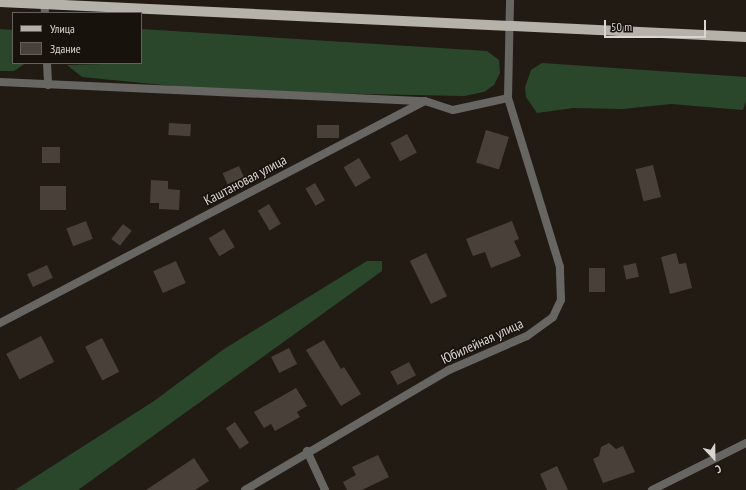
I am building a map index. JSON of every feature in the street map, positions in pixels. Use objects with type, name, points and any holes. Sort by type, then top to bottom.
[{"type":"main road","points":[[0,2],[45,8],[746,37]]},
{"type":"street","name":"Юбилейная улица","points":[[245,490],[307,451],[449,370],[527,336],[553,317],[561,300],[560,267],[508,98],[508,26],[510,0]]},
{"type":"street","points":[[47,64],[48,84]]},
{"type":"street","points":[[0,82],[425,101],[453,110],[508,98]]},
{"type":"street","name":"Каштановая улица","points":[[0,322],[425,101]]},
{"type":"street","points":[[652,490],[746,443]]},
{"type":"street","points":[[307,451],[325,490]]},
{"type":"green space","points":[[0,29],[12,30],[12,64],[24,64],[14,71],[0,71]]},
{"type":"green space","points":[[142,29],[487,51],[499,60],[500,73],[494,85],[484,92],[464,96],[224,91],[82,77],[67,65],[142,64]]},
{"type":"green space","points":[[542,63],[746,77],[746,101],[743,110],[671,104],[623,109],[573,108],[537,113],[526,97],[525,87],[531,70]]},
{"type":"green space","points":[[367,261],[382,261],[382,271],[78,490],[15,490],[154,401],[224,349]]},
{"type":"building","points":[[169,123],[191,124],[190,136],[168,135]]},
{"type":"building","points":[[317,125],[339,125],[339,138],[317,138]]},
{"type":"building","points":[[486,130],[509,137],[499,170],[476,163]]},
{"type":"building","points":[[407,134],[417,153],[400,161],[390,143]]},
{"type":"building","points":[[42,147],[60,147],[60,163],[42,163]]},
{"type":"building","points":[[359,158],[371,178],[355,187],[344,167]]},
{"type":"building","points":[[653,165],[661,197],[644,201],[636,169]]},
{"type":"building","points":[[239,166],[244,177],[227,184],[223,173]]},
{"type":"building","points":[[151,180],[168,181],[168,189],[180,190],[179,210],[159,209],[159,203],[150,203]]},
{"type":"building","points":[[315,183],[325,200],[315,206],[305,189]]},
{"type":"building","points":[[40,186],[66,186],[66,210],[40,210]]},
{"type":"building","points":[[269,204],[281,224],[270,230],[258,211]]},
{"type":"building","points":[[86,221],[93,239],[73,246],[66,229]]},
{"type":"building","points":[[512,221],[519,239],[514,241],[521,256],[491,268],[485,252],[473,256],[466,239]]},
{"type":"building","points":[[123,224],[132,231],[120,246],[111,239]]},
{"type":"building","points":[[224,229],[235,247],[219,256],[209,238]]},
{"type":"building","points":[[426,253],[447,296],[431,304],[410,261]]},
{"type":"building","points":[[676,253],[679,264],[686,263],[692,288],[670,294],[661,257]]},
{"type":"building","points":[[176,261],[186,283],[163,293],[153,271]]},
{"type":"building","points":[[636,263],[639,277],[626,279],[623,266]]},
{"type":"building","points":[[47,265],[53,278],[33,287],[27,274]]},
{"type":"building","points":[[589,268],[605,268],[605,292],[589,292]]},
{"type":"building","points":[[41,336],[54,362],[19,380],[6,354]]},
{"type":"building","points":[[102,338],[119,372],[102,380],[85,347]]},
{"type":"building","points":[[324,340],[341,369],[344,367],[361,394],[341,406],[306,350]]},
{"type":"building","points":[[289,348],[297,364],[279,373],[271,357]]},
{"type":"building","points":[[409,362],[416,375],[398,385],[390,372]]},
{"type":"building","points":[[296,388],[307,406],[297,412],[300,417],[275,431],[271,424],[264,428],[254,412]]},
{"type":"building","points":[[235,422],[249,443],[240,449],[226,428]]},
{"type":"building","points":[[609,443],[616,449],[623,446],[635,472],[603,483],[593,459],[599,456],[601,447]]},
{"type":"building","points":[[378,455],[389,477],[362,490],[347,490],[343,482],[356,475],[352,467]]},
{"type":"building","points":[[194,458],[209,481],[195,490],[146,490]]},
{"type":"building","points":[[557,466],[568,490],[547,490],[540,474]]}]
